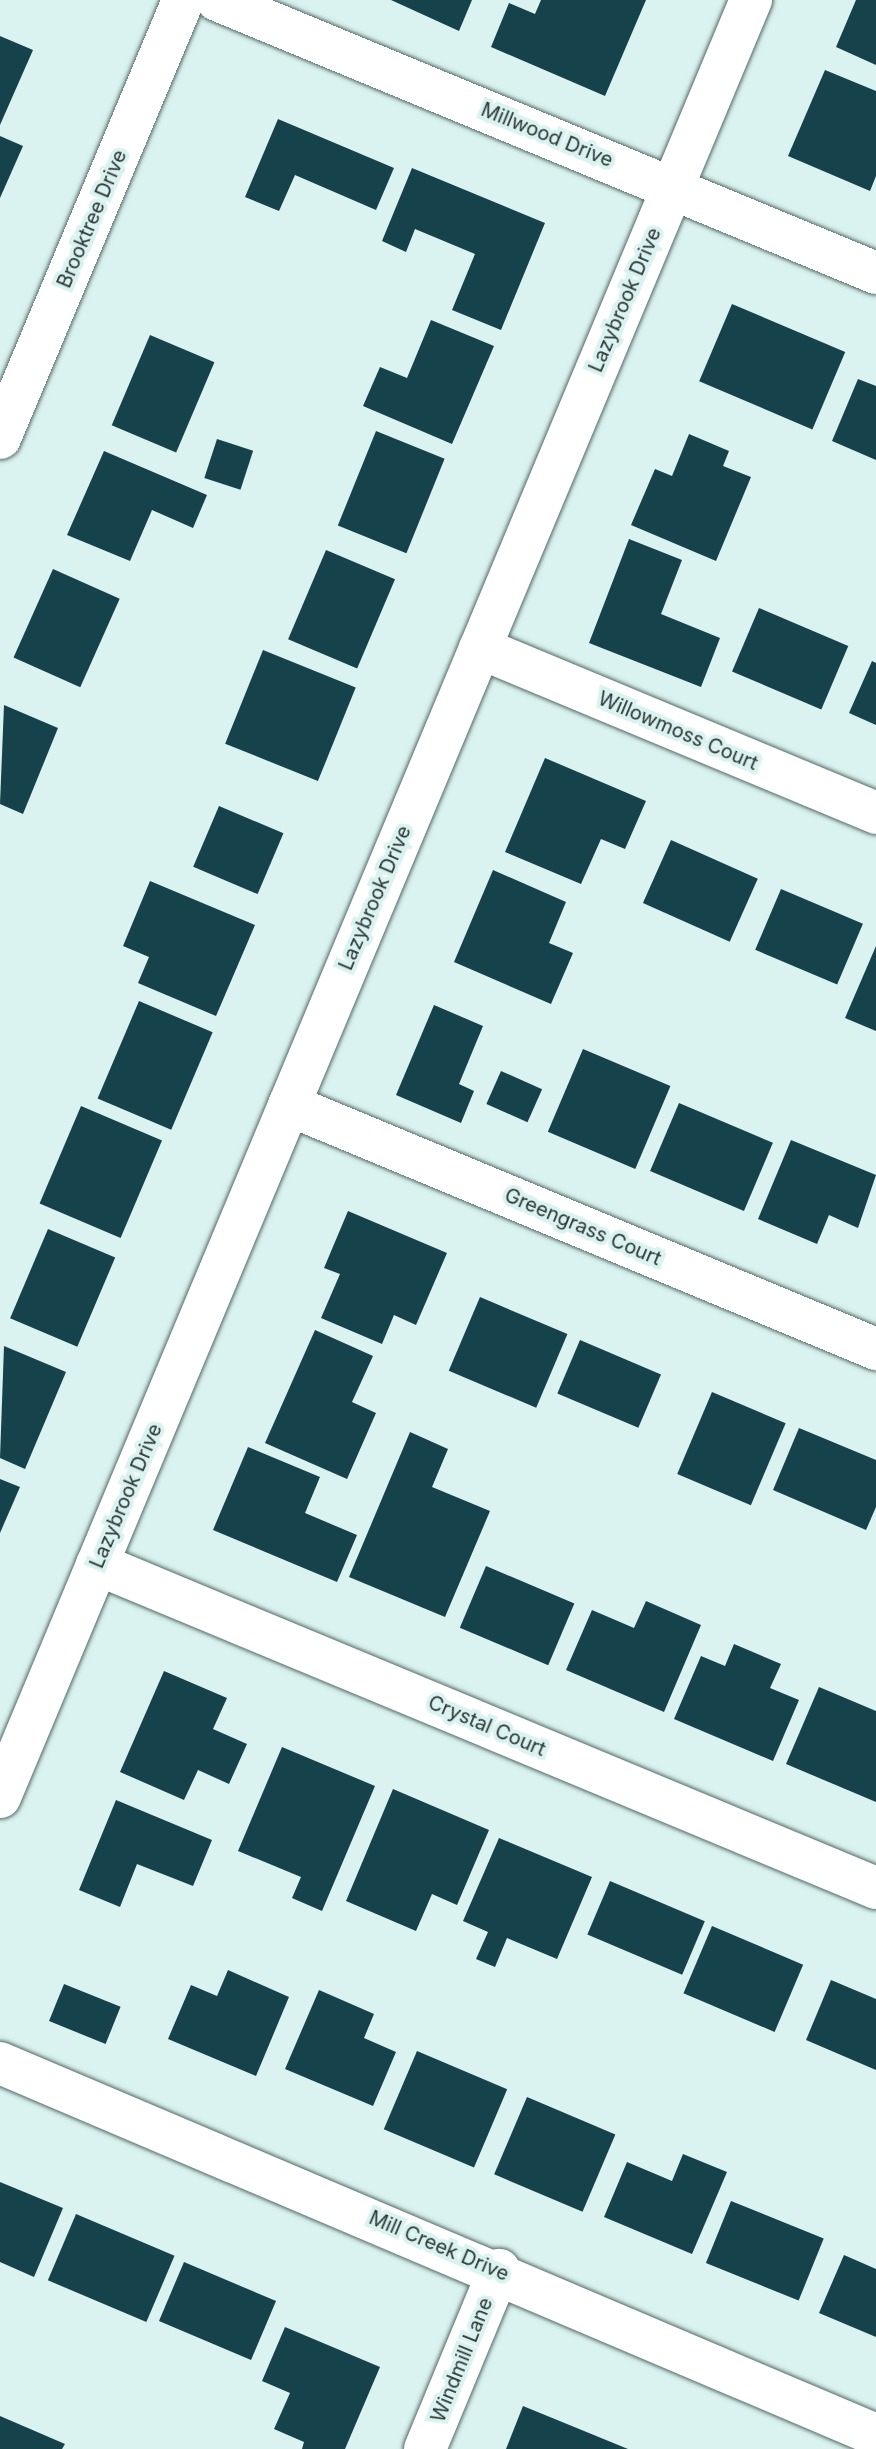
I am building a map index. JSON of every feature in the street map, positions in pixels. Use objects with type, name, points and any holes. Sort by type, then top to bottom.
[{"type":"street","name":"Brooktree Drive","points":[[0,438],[183,0]]},
{"type":"street","name":"Millwood Drive","points":[[217,0],[876,273]]},
{"type":"street","name":"Lazybrook Drive","points":[[0,1797],[751,0]]},
{"type":"street","name":"Willowmoss Court","points":[[480,648],[876,813]]},
{"type":"street","name":"Greengrass Court","points":[[289,1105],[876,1349]]},
{"type":"street","name":"Crystal Court","points":[[97,1564],[876,1888]]},
{"type":"street","name":"Mill Creek Drive","points":[[0,2063],[499,2270],[876,2435]]},
{"type":"street","name":"Windmill Lane","points":[[425,2449],[499,2270]]},
{"type":"building","points":[[391,0],[472,0],[459,31]]},
{"type":"building","points":[[541,0],[646,0],[605,96],[491,47],[509,3],[535,14]]},
{"type":"building","points":[[856,0],[876,0],[876,65],[836,47]]},
{"type":"building","points":[[0,36],[33,50],[0,125]]},
{"type":"building","points":[[825,70],[876,91],[876,176],[870,191],[788,156]]},
{"type":"building","points":[[278,119],[394,168],[376,210],[295,175],[279,211],[245,197]]},
{"type":"building","points":[[0,136],[23,146],[0,198]]},
{"type":"building","points":[[412,168],[545,223],[501,330],[452,310],[475,254],[415,229],[406,252],[382,241]]},
{"type":"building","points":[[732,304],[845,352],[812,429],[699,381]]},
{"type":"building","points":[[431,320],[494,346],[452,444],[363,406],[380,367],[407,378]]},
{"type":"building","points":[[150,335],[214,362],[176,453],[112,425]]},
{"type":"building","points":[[858,379],[876,386],[876,460],[832,441]]},
{"type":"building","points":[[376,431],[445,459],[406,553],[338,526]]},
{"type":"building","points":[[689,434],[729,451],[723,466],[751,477],[716,561],[631,525],[655,469],[672,476]]},
{"type":"building","points":[[217,439],[253,451],[240,490],[204,478]]},
{"type":"building","points":[[104,451],[207,495],[193,528],[152,510],[130,561],[67,535]]},
{"type":"building","points":[[629,539],[682,560],[661,614],[720,638],[701,687],[589,643]]},
{"type":"building","points":[[326,550],[395,579],[357,669],[288,639]]},
{"type":"building","points":[[53,569],[120,599],[80,687],[14,658]]},
{"type":"building","points":[[759,608],[848,646],[821,709],[732,672]]},
{"type":"building","points":[[263,650],[356,687],[318,781],[225,744]]},
{"type":"building","points":[[872,661],[876,663],[876,725],[849,713]]},
{"type":"building","points":[[4,705],[58,728],[23,814],[0,804]]},
{"type":"building","points":[[545,758],[646,801],[625,849],[601,839],[581,884],[505,852]]},
{"type":"building","points":[[219,806],[283,833],[258,894],[193,867]]},
{"type":"building","points":[[671,840],[758,879],[730,942],[643,903]]},
{"type":"building","points":[[493,870],[566,902],[549,943],[573,953],[551,1004],[454,962]]},
{"type":"building","points":[[150,881],[255,925],[216,1016],[138,983],[149,957],[123,946]]},
{"type":"building","points":[[781,889],[863,924],[837,985],[755,950]]},
{"type":"building","points":[[876,946],[876,1031],[845,1018]]},
{"type":"building","points":[[139,1001],[213,1032],[171,1130],[98,1099]]},
{"type":"building","points":[[434,1005],[483,1026],[459,1084],[474,1091],[461,1123],[396,1095]]},
{"type":"building","points":[[583,1049],[670,1086],[635,1169],[548,1132]]},
{"type":"building","points":[[501,1071],[542,1089],[527,1122],[486,1104]]},
{"type":"building","points":[[679,1103],[773,1143],[744,1211],[650,1171]]},
{"type":"building","points":[[81,1106],[162,1140],[121,1238],[40,1204]]},
{"type":"building","points":[[791,1140],[876,1175],[858,1228],[829,1215],[817,1244],[758,1219]]},
{"type":"building","points":[[348,1211],[447,1253],[416,1325],[394,1315],[382,1344],[321,1318],[340,1274],[324,1268]]},
{"type":"building","points":[[48,1229],[115,1258],[77,1347],[10,1318]]},
{"type":"building","points":[[480,1297],[567,1334],[536,1408],[449,1371]]},
{"type":"building","points":[[315,1330],[373,1356],[352,1402],[376,1413],[347,1479],[265,1443]]},
{"type":"building","points":[[580,1340],[661,1374],[638,1428],[557,1393]]},
{"type":"building","points":[[4,1346],[66,1372],[25,1469],[0,1458]]},
{"type":"building","points":[[712,1392],[786,1423],[751,1505],[677,1474]]},
{"type":"building","points":[[799,1428],[876,1460],[876,1507],[866,1530],[773,1490]]},
{"type":"building","points":[[410,1432],[448,1449],[432,1487],[490,1511],[445,1617],[349,1577]]},
{"type":"building","points":[[248,1447],[320,1477],[305,1513],[357,1535],[337,1582],[213,1530]]},
{"type":"building","points":[[0,1479],[20,1487],[0,1533]]},
{"type":"building","points":[[486,1566],[574,1604],[548,1665],[460,1628]]},
{"type":"building","points":[[646,1601],[701,1625],[664,1712],[566,1670],[592,1610],[634,1628]]},
{"type":"building","points":[[734,1644],[781,1664],[770,1688],[799,1700],[773,1761],[674,1719],[701,1656],[725,1666]]},
{"type":"building","points":[[164,1671],[227,1698],[213,1729],[247,1744],[229,1784],[198,1770],[184,1800],[120,1772]]},
{"type":"building","points":[[819,1687],[876,1711],[876,1802],[786,1764]]},
{"type":"building","points":[[282,1747],[375,1786],[322,1911],[292,1898],[301,1877],[238,1851]]},
{"type":"building","points":[[393,1789],[489,1830],[457,1905],[432,1894],[416,1931],[346,1901]]},
{"type":"building","points":[[116,1800],[212,1840],[193,1886],[137,1864],[120,1907],[79,1890]]},
{"type":"building","points":[[499,1838],[592,1877],[557,1959],[507,1938],[495,1967],[476,1959],[488,1932],[463,1921]]},
{"type":"building","points":[[610,1881],[705,1921],[682,1975],[587,1934]]},
{"type":"building","points":[[712,1926],[803,1965],[775,2032],[683,1993]]},
{"type":"building","points":[[228,1970],[289,1997],[256,2076],[168,2039],[191,1985],[217,1996]]},
{"type":"building","points":[[831,1980],[876,1999],[876,2070],[806,2040]]},
{"type":"building","points":[[64,1984],[121,2007],[106,2044],[49,2021]]},
{"type":"building","points":[[319,1990],[374,2014],[364,2038],[396,2052],[373,2106],[285,2069]]},
{"type":"building","points":[[417,2051],[507,2089],[474,2168],[384,2129]]},
{"type":"building","points":[[527,2097],[615,2135],[583,2212],[494,2174]]},
{"type":"building","points":[[683,2154],[727,2172],[692,2254],[604,2217],[627,2162],[672,2181]]},
{"type":"building","points":[[0,2182],[63,2208],[34,2277],[0,2262]]},
{"type":"building","points":[[731,2201],[824,2238],[799,2301],[706,2263]]},
{"type":"building","points":[[76,2214],[174,2256],[146,2322],[48,2280]]},
{"type":"building","points":[[844,2255],[876,2269],[876,2337],[819,2313]]},
{"type":"building","points":[[184,2262],[276,2301],[251,2360],[159,2321]]},
{"type":"building","points":[[285,2327],[380,2367],[345,2449],[302,2449],[304,2442],[274,2429],[290,2393],[262,2381]]},
{"type":"building","points":[[523,2406],[628,2449],[506,2449]]},
{"type":"building","points":[[0,2416],[65,2444],[62,2449],[0,2449]]}]
